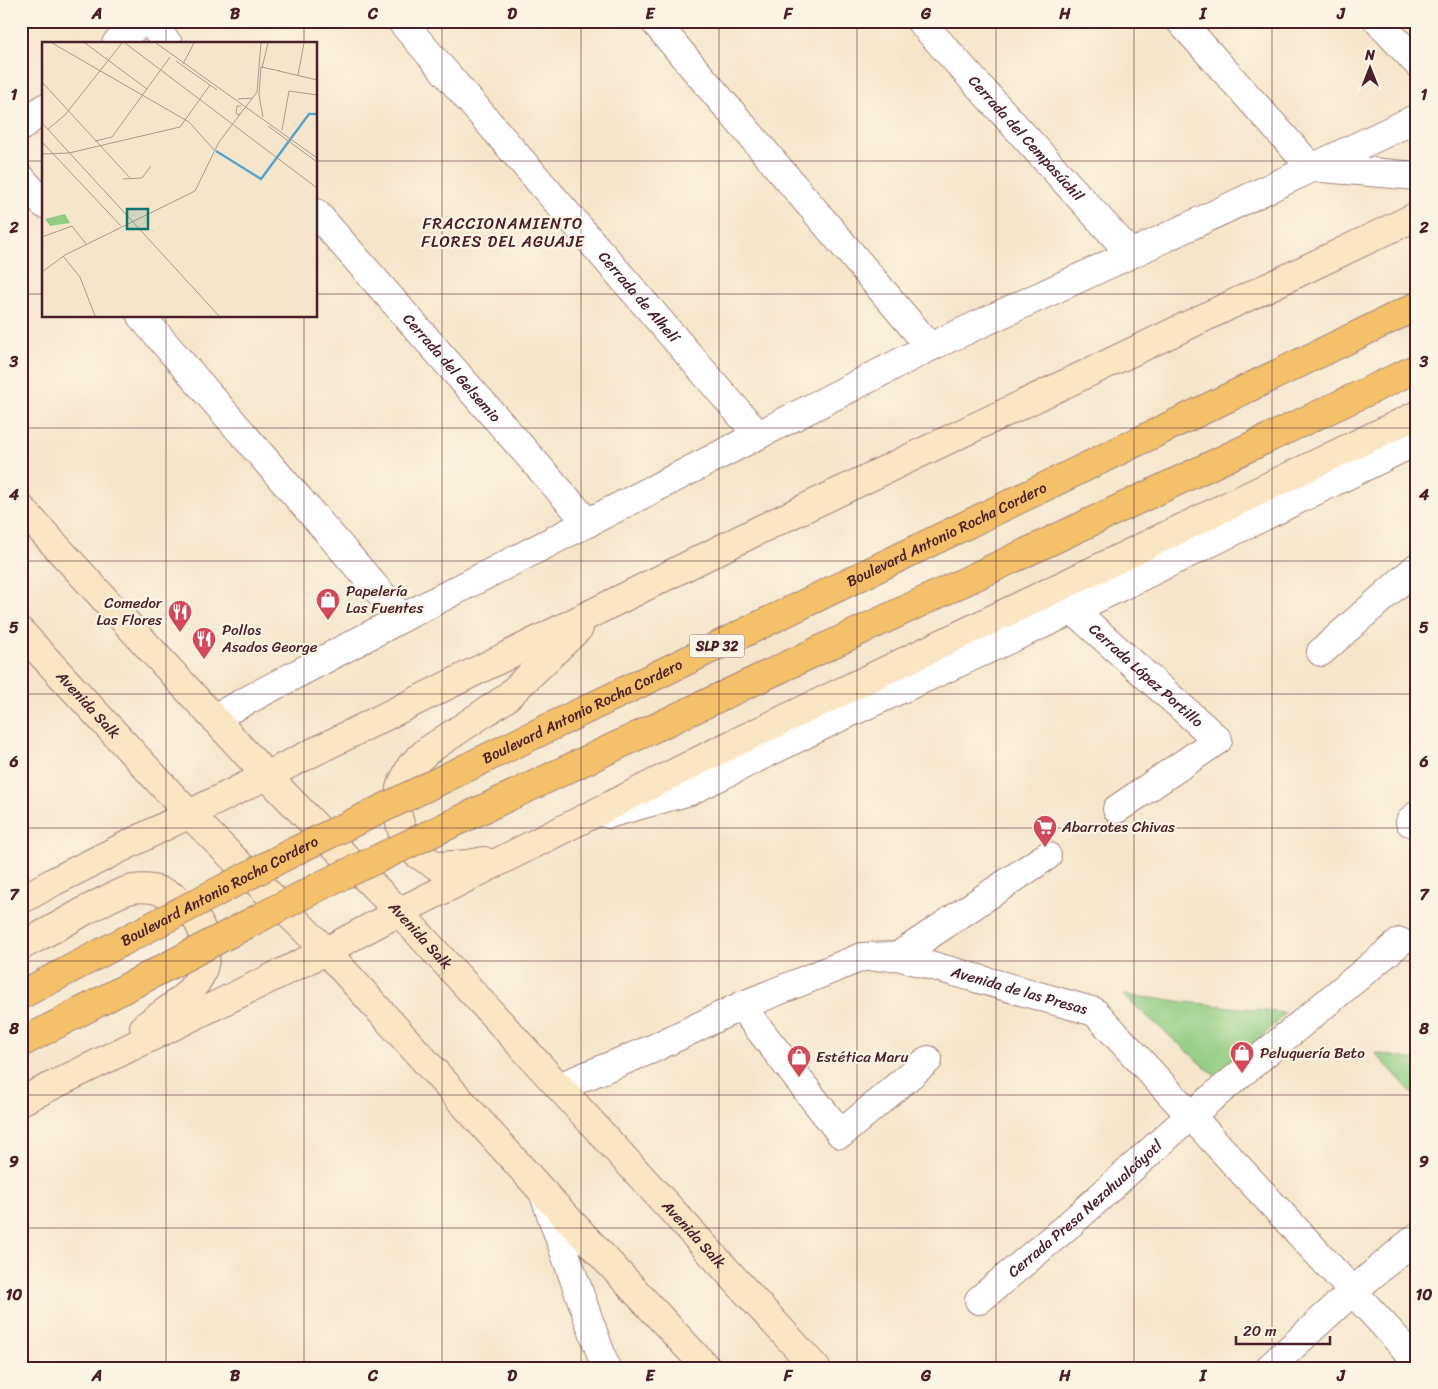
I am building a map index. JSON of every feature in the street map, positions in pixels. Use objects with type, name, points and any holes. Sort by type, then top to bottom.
[{"type":"highway","name":"Boulevard Antonio Rocha Cordero","points":[[21,995],[297,850],[1417,306]]},
{"type":"highway","points":[[21,1043],[324,884],[1417,368]]},
{"type":"main road","points":[[21,900],[266,775],[759,530],[1417,216]]},
{"type":"main road","points":[[21,1101],[326,951],[399,912],[716,752],[1417,415]]},
{"type":"main road","name":"Avenida Salk","points":[[21,508],[266,775],[399,912],[816,1368]]},
{"type":"main road","points":[[514,854],[469,864],[437,866],[417,854],[403,835],[397,812],[400,788],[411,766],[427,751],[505,699],[598,610]]},
{"type":"main road","name":"Avenida Salk","points":[[21,632],[189,814],[326,951],[543,1192],[707,1368]]},
{"type":"main road","points":[[21,946],[116,894],[134,889],[152,889],[169,894],[184,903],[196,917],[203,934],[206,951],[203,969],[195,985],[182,999],[80,1073]]},
{"type":"street","points":[[118,42],[142,21]]},
{"type":"street","points":[[148,21],[166,42]]},
{"type":"street","name":"Cerrada de Alhelí","points":[[401,21],[758,435]]},
{"type":"street","points":[[654,21],[930,346]]},
{"type":"street","name":"Cerrada del Cempasúchil","points":[[920,21],[1131,254]]},
{"type":"street","points":[[1180,21],[1311,167],[1417,176]]},
{"type":"street","points":[[1378,21],[1417,63]]},
{"type":"street","points":[[21,127],[42,110]]},
{"type":"street","points":[[214,718],[402,618],[930,346],[1131,254],[1417,118]]},
{"type":"street","points":[[21,178],[42,202]]},
{"type":"street","name":"Cerrada del Gelsemio","points":[[318,215],[588,523]]},
{"type":"street","points":[[143,318],[402,618]]},
{"type":"street","points":[[575,823],[690,791],[834,720],[1073,610],[1417,441]]},
{"type":"street","points":[[1321,652],[1417,567]]},
{"type":"street","name":"Cerrada López Portillo","points":[[1073,610],[1218,740],[1117,809]]},
{"type":"street","points":[[898,956],[1047,856]]},
{"type":"street","name":"Cerrada Presa Nezahualcóyotl","points":[[979,1300],[1071,1223],[1190,1115],[1400,942]]},
{"type":"street","name":"Avenida de las Presas","points":[[559,1087],[652,1049],[741,1006],[862,957],[898,956],[1095,1012],[1417,1361]]},
{"type":"street","points":[[741,1006],[841,1134],[928,1060]]},
{"type":"street","points":[[543,1192],[606,1368]]},
{"type":"street","points":[[1269,1368],[1353,1291],[1417,1237]]},
{"type":"green space","points":[[1123,995],[1285,1013],[1220,1080]]},
{"type":"green space","points":[[1375,1053],[1417,1060],[1417,1098]]},
{"type":"place","name":"Papelería Las Fuentes","points":[[328,621]]},
{"type":"place","name":"Comedor Las Flores","points":[[180,633]]},
{"type":"place","name":"Pollos Asados George","points":[[204,660]]},
{"type":"place","name":"Abarrotes Chivas","points":[[1045,848]]},
{"type":"place","name":"Peluquería Beto","points":[[1242,1074]]},
{"type":"place","name":"Estética Maru","points":[[799,1078]]},
{"type":"district","name":"FRACCIONAMIENTO FLORES DEL AGUAJE","points":[[503,232]]}]
